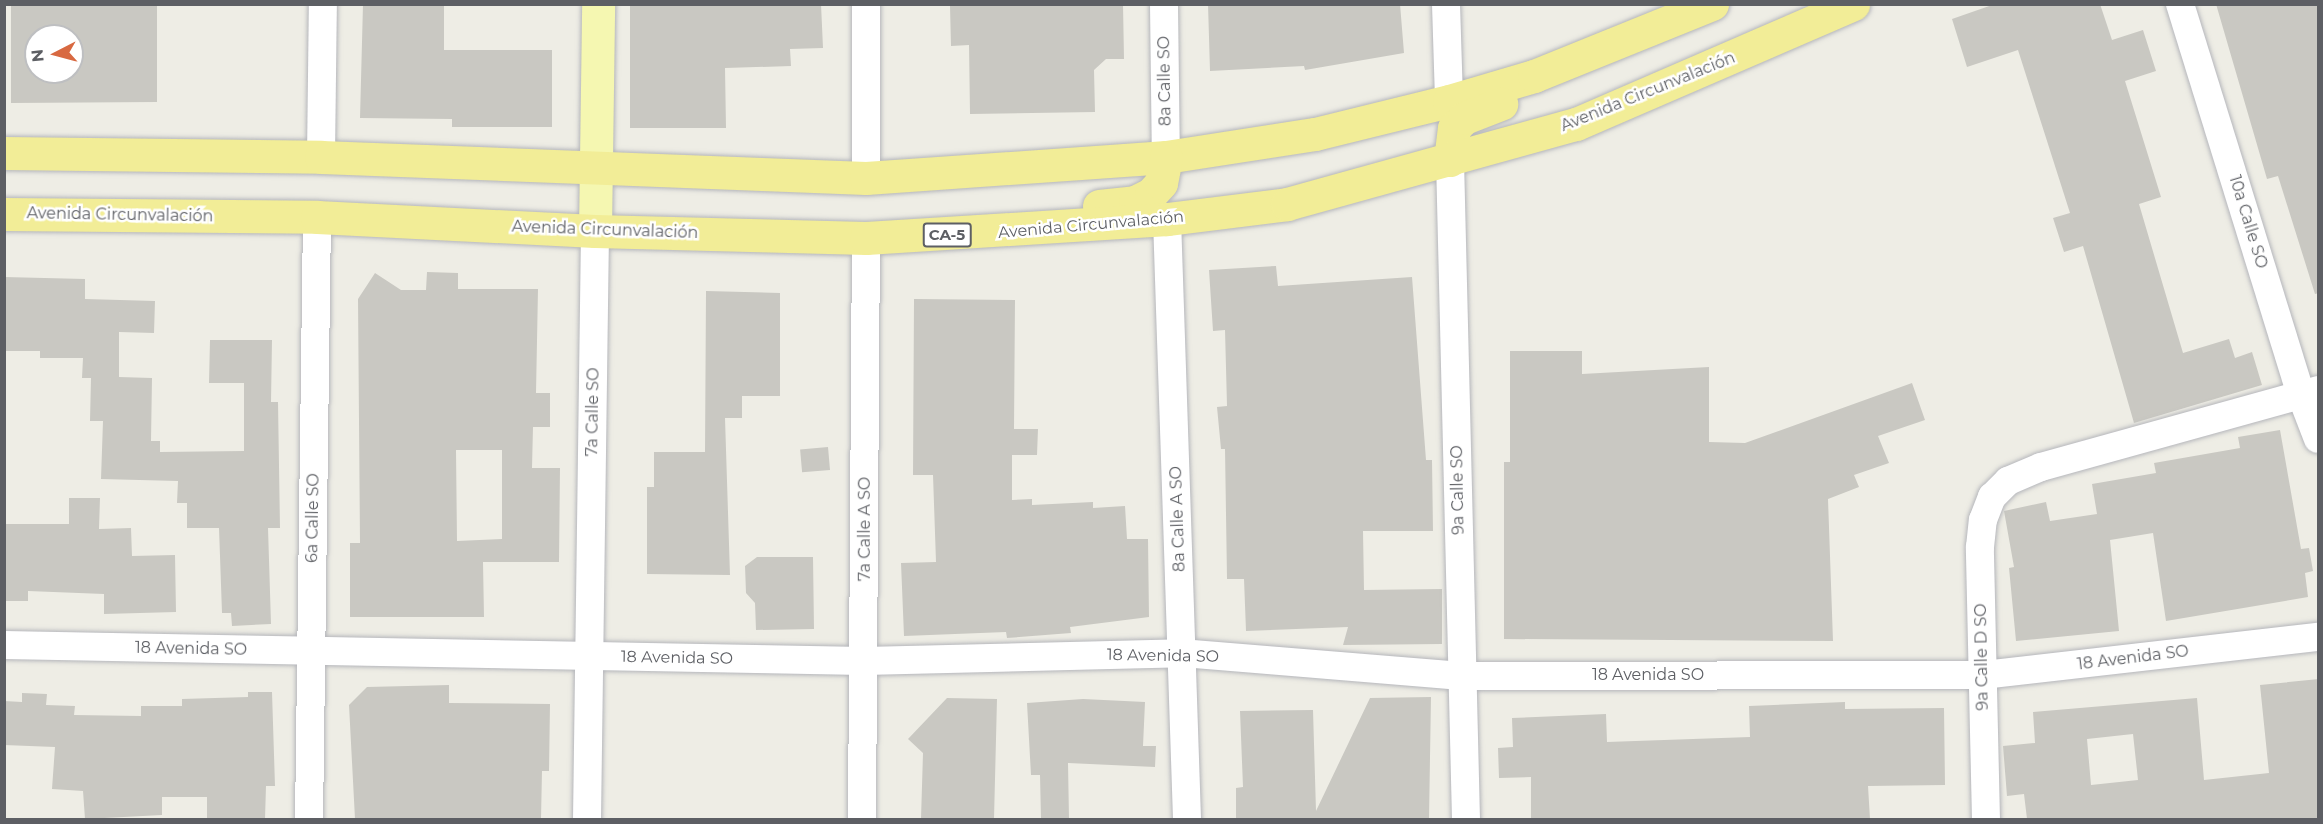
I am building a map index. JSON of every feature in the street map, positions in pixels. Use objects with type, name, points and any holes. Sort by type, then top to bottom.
[{"type":"highway","points":[[4,153],[321,157],[596,170],[866,178],[1166,158],[1315,134],[1449,101],[1534,76],[1712,4]]},
{"type":"highway","name":"Avenida Circunvalación","points":[[4,214],[317,217],[595,231],[866,238],[996,233],[1167,219],[1287,204],[1450,160],[1599,115],[1853,4]]},
{"type":"highway","points":[[1450,160],[1450,141],[1464,118],[1509,102],[1534,76]]},
{"type":"highway","points":[[996,233],[1023,213],[1127,204],[1143,198],[1161,183],[1166,158]]},
{"type":"main road","name":"7a Calle SO","points":[[595,231],[598,4]]},
{"type":"street","points":[[321,157],[323,4]]},
{"type":"street","points":[[866,4],[866,178]]},
{"type":"street","name":"8a Calle SO","points":[[1164,4],[1166,158]]},
{"type":"street","points":[[1446,4],[1449,101]]},
{"type":"street","name":"10a Calle SO","points":[[2180,4],[2310,392],[2319,439]]},
{"type":"street","name":"9a Calle SO","points":[[1450,160],[1466,819]]},
{"type":"street","name":"6a Calle SO","points":[[309,819],[317,217]]},
{"type":"street","name":"8a Calle A SO","points":[[1167,219],[1187,819]]},
{"type":"street","name":"7a Calle SO","points":[[587,819],[595,231]]},
{"type":"street","name":"7a Calle A SO","points":[[862,819],[866,238]]},
{"type":"street","name":"9a Calle D SO","points":[[1986,819],[1980,547],[1983,520],[1992,497],[2008,482],[2041,467],[2310,392]]},
{"type":"street","name":"18 Avenida SO","points":[[4,645],[864,661],[1182,653],[1463,676],[1983,675],[2319,637]]},
{"type":"building","points":[[11,4],[157,4],[157,102],[11,103]]},
{"type":"building","points":[[363,4],[444,4],[444,50],[552,50],[552,127],[452,127],[452,119],[360,118]]},
{"type":"building","points":[[630,4],[821,4],[823,48],[790,49],[791,66],[725,68],[726,128],[630,128]]},
{"type":"building","points":[[1123,4],[1124,59],[1106,59],[1094,70],[1095,112],[970,114],[969,45],[951,46],[950,6]]},
{"type":"building","points":[[1208,4],[1400,4],[1404,53],[1305,70],[1304,66],[1210,71]]},
{"type":"building","points":[[1995,4],[2100,4],[2112,40],[2143,30],[2156,71],[2125,81],[2161,197],[2139,204],[2183,353],[2229,339],[2235,358],[2252,352],[2262,385],[2134,423],[2083,246],[2064,252],[2053,218],[2070,213],[2018,50],[1967,67],[1952,19]]},
{"type":"building","points":[[2216,4],[2319,4],[2319,293],[2315,294],[2278,176],[2267,179]]},
{"type":"building","points":[[1276,266],[1278,286],[1412,277],[1426,460],[1432,460],[1433,531],[1363,531],[1364,590],[1442,589],[1442,644],[1343,645],[1348,627],[1246,631],[1244,579],[1227,579],[1225,449],[1221,449],[1217,407],[1227,406],[1225,330],[1213,331],[1209,270]]},
{"type":"building","points":[[427,272],[458,273],[458,289],[538,289],[536,393],[550,393],[550,427],[533,427],[532,468],[560,468],[559,562],[483,562],[484,617],[350,617],[350,543],[360,543],[358,299],[375,273],[401,290],[426,290]],"holes":[[[456,450],[502,450],[502,539],[457,541]]]},
{"type":"building","points":[[4,277],[85,279],[85,299],[155,301],[154,333],[119,332],[119,377],[152,378],[151,441],[160,441],[160,452],[244,451],[244,383],[209,383],[210,340],[272,340],[271,402],[278,402],[280,528],[268,528],[271,624],[232,626],[231,613],[222,613],[219,528],[187,528],[187,503],[177,503],[178,481],[101,479],[103,421],[90,421],[91,378],[82,378],[83,358],[40,358],[40,351],[4,351]]},
{"type":"building","points":[[706,291],[780,293],[780,396],[742,396],[742,418],[725,418],[730,575],[647,574],[647,487],[654,487],[654,452],[705,452]]},
{"type":"building","points":[[914,299],[1015,300],[1014,429],[1038,429],[1037,455],[1012,455],[1012,500],[1032,499],[1032,505],[1093,502],[1093,508],[1125,506],[1127,539],[1148,539],[1149,617],[1070,627],[1071,633],[1007,638],[1006,632],[904,636],[901,563],[936,562],[933,475],[913,475]]},
{"type":"building","points":[[1510,351],[1582,351],[1582,374],[1709,367],[1709,442],[1745,443],[1912,383],[1925,420],[1878,436],[1889,463],[1854,475],[1859,487],[1828,499],[1833,641],[1504,639],[1504,462],[1510,462]]},
{"type":"building","points":[[2280,430],[2301,549],[2309,548],[2313,571],[2305,573],[2308,597],[2166,621],[2153,533],[2110,540],[2119,631],[2016,641],[2009,568],[2014,567],[2004,511],[2046,502],[2050,521],[2097,514],[2092,484],[2156,473],[2154,463],[2240,448],[2238,437]]},
{"type":"building","points":[[828,447],[830,470],[802,472],[800,449]]},
{"type":"building","points":[[69,498],[100,498],[99,529],[131,528],[132,556],[175,555],[176,612],[104,614],[104,594],[28,591],[28,601],[4,601],[4,524],[69,524]]},
{"type":"building","points":[[757,557],[813,557],[814,629],[756,630],[755,603],[746,593],[745,566]]},
{"type":"building","points":[[2319,679],[2319,819],[2027,819],[2024,794],[2007,796],[2003,746],[2035,743],[2033,712],[2197,698],[2204,780],[2269,773],[2260,685]],"holes":[[[2133,734],[2138,780],[2091,785],[2087,739]]]},
{"type":"building","points":[[449,685],[449,703],[550,704],[549,771],[542,771],[541,819],[355,819],[349,705],[367,687]]},
{"type":"building","points":[[248,692],[272,692],[275,786],[266,786],[265,819],[207,819],[207,797],[162,797],[162,815],[85,819],[83,791],[52,789],[55,747],[4,745],[4,701],[22,702],[22,693],[47,694],[46,705],[75,706],[74,715],[141,716],[141,706],[182,706],[182,699],[248,697]]},
{"type":"building","points":[[1431,697],[1429,819],[1236,819],[1236,788],[1243,787],[1240,711],[1313,710],[1316,811],[1370,698]]},
{"type":"building","points":[[947,698],[997,699],[994,819],[921,819],[923,753],[908,739]]},
{"type":"building","points":[[1083,699],[1145,702],[1143,746],[1156,746],[1155,767],[1068,763],[1069,819],[1041,819],[1040,775],[1031,775],[1027,703]]},
{"type":"building","points":[[1845,702],[1845,709],[1944,708],[1945,785],[1868,786],[1870,819],[1531,819],[1531,777],[1499,778],[1498,748],[1513,747],[1512,718],[1606,714],[1607,742],[1750,737],[1749,706]]}]
